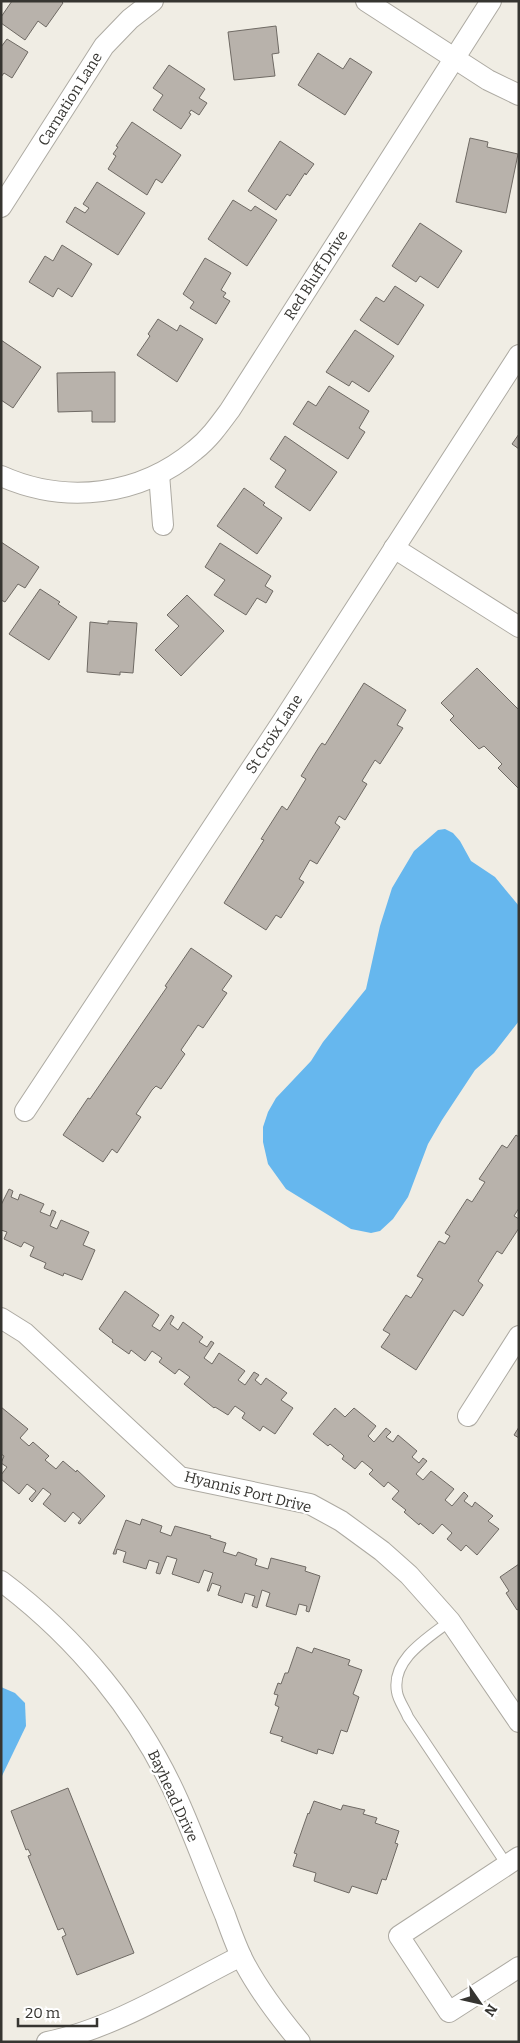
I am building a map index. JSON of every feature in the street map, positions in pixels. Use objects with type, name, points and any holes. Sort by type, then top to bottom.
[{"type":"street","name":"Carnation Lane","points":[[1,207],[104,46],[130,19],[153,1]]},
{"type":"street","points":[[366,1],[488,80],[519,95]]},
{"type":"street","name":"Red Bluff Drive","points":[[1,476],[39,489],[82,493],[118,489],[159,474],[195,450],[218,428],[491,1]]},
{"type":"street","name":"St Croix Lane","points":[[25,1111],[284,719],[519,355]]},
{"type":"street","points":[[159,474],[163,525]]},
{"type":"street","points":[[394,548],[519,627]]},
{"type":"street","name":"Hyannis Port Drive","points":[[1,1318],[25,1333],[180,1477],[310,1504],[341,1521],[382,1551],[409,1575],[450,1620],[519,1722]]},
{"type":"street","points":[[468,1416],[519,1336]]},
{"type":"street","name":"Bayhead Drive","points":[[1,1581],[35,1608],[78,1650],[110,1687],[145,1737],[178,1801],[241,1956],[273,2007],[300,2042]]},
{"type":"street","points":[[513,1861],[398,1936],[449,2012],[519,1966]]},
{"type":"street","points":[[47,2042],[71,2036],[113,2021],[241,1956]]},
{"type":"lane","points":[[450,1620],[414,1650],[399,1670],[397,1692],[408,1717],[513,1861]]},
{"type":"water","points":[[445,829],[453,833],[460,841],[471,861],[495,877],[519,906],[519,1021],[494,1053],[475,1070],[442,1120],[428,1144],[408,1197],[393,1219],[380,1231],[371,1233],[351,1229],[286,1189],[268,1164],[263,1142],[263,1127],[268,1112],[276,1098],[311,1061],[323,1042],[366,989],[380,926],[392,888],[414,851],[438,830]]},
{"type":"water","points":[[1,1687],[15,1693],[25,1703],[26,1726],[1,1778]]},
{"type":"building","points":[[12,1],[61,1],[63,3],[46,27],[38,21],[25,40],[1,23],[1,17]]},
{"type":"building","points":[[276,26],[279,53],[272,54],[275,76],[234,80],[228,32]]},
{"type":"building","points":[[7,39],[28,52],[12,78],[4,73],[1,77],[1,47]]},
{"type":"building","points":[[318,53],[343,69],[350,58],[372,72],[345,115],[298,85]]},
{"type":"building","points":[[169,65],[205,89],[199,98],[207,103],[199,115],[191,110],[189,113],[191,114],[181,129],[153,110],[163,95],[153,88]]},
{"type":"building","points":[[132,122],[181,155],[162,183],[156,179],[147,195],[108,169],[116,156],[113,154],[118,147],[116,146]]},
{"type":"building","points":[[470,138],[488,142],[487,147],[518,154],[506,213],[456,202]]},
{"type":"building","points":[[280,141],[314,164],[306,175],[305,173],[290,196],[287,194],[276,210],[248,191]]},
{"type":"building","points":[[97,182],[145,213],[118,255],[66,222],[75,207],[85,213],[89,208],[83,204]]},
{"type":"building","points":[[233,200],[251,211],[255,206],[277,220],[247,266],[208,239]]},
{"type":"building","points":[[420,223],[462,251],[438,288],[420,276],[416,282],[392,266]]},
{"type":"building","points":[[62,245],[92,264],[72,297],[58,288],[53,297],[29,282],[45,256],[53,261]]},
{"type":"building","points":[[205,258],[231,273],[221,290],[226,293],[223,297],[230,301],[216,324],[190,308],[194,302],[183,294]]},
{"type":"building","points":[[395,286],[424,305],[398,345],[360,320],[376,297],[384,302]]},
{"type":"building","points":[[158,319],[177,331],[180,325],[203,339],[177,382],[137,355],[150,336],[148,334]]},
{"type":"building","points":[[355,330],[394,356],[369,392],[352,381],[349,386],[326,372]]},
{"type":"building","points":[[1,340],[41,367],[13,408],[1,400]]},
{"type":"building","points":[[115,372],[115,422],[92,422],[92,411],[58,412],[57,373]]},
{"type":"building","points":[[329,386],[369,411],[359,428],[365,432],[348,459],[293,424],[308,401],[316,406]]},
{"type":"building","points":[[519,434],[519,449],[512,444]]},
{"type":"building","points":[[285,436],[337,472],[310,511],[275,487],[286,470],[270,459]]},
{"type":"building","points":[[244,488],[265,503],[263,505],[282,518],[257,554],[217,526]]},
{"type":"building","points":[[1,542],[39,567],[25,588],[18,584],[5,602],[1,600]]},
{"type":"building","points":[[220,543],[271,576],[265,586],[273,591],[266,603],[257,598],[246,615],[214,595],[225,580],[205,567]]},
{"type":"building","points":[[40,589],[60,602],[58,604],[77,617],[49,660],[9,634]]},
{"type":"building","points":[[187,595],[224,631],[181,676],[155,650],[179,626],[167,615]]},
{"type":"building","points":[[108,621],[137,623],[133,673],[120,672],[120,675],[87,672],[90,622],[108,624]]},
{"type":"building","points":[[477,668],[519,710],[519,789],[498,768],[502,764],[484,746],[479,749],[450,720],[454,716],[441,703]]},
{"type":"building","points":[[364,683],[406,710],[397,725],[403,728],[380,764],[375,760],[362,781],[367,784],[345,820],[339,816],[335,823],[340,827],[317,864],[310,860],[299,879],[304,882],[281,918],[276,915],[266,930],[224,903],[264,840],[261,839],[282,806],[287,810],[306,779],[301,776],[319,747],[322,743],[325,745]]},
{"type":"building","points":[[191,948],[232,976],[222,990],[227,993],[203,1028],[198,1025],[181,1050],[185,1054],[161,1089],[156,1086],[152,1090],[136,1114],[141,1117],[117,1153],[112,1149],[103,1162],[63,1135],[167,987],[165,986]]},
{"type":"building","points":[[516,1135],[519,1137],[519,1208],[514,1216],[519,1219],[519,1228],[502,1254],[497,1251],[478,1281],[483,1285],[463,1316],[454,1310],[416,1370],[381,1347],[390,1334],[383,1330],[406,1295],[411,1298],[423,1279],[417,1276],[439,1241],[445,1244],[450,1236],[445,1233],[467,1199],[472,1202],[485,1182],[479,1179],[502,1145],[507,1148]]},
{"type":"building","points":[[9,1189],[13,1191],[11,1197],[18,1200],[20,1194],[44,1204],[40,1212],[50,1216],[52,1210],[56,1212],[50,1226],[57,1229],[61,1220],[89,1232],[83,1245],[95,1250],[82,1280],[64,1273],[63,1276],[44,1268],[46,1263],[30,1256],[34,1247],[24,1242],[21,1247],[4,1239],[7,1232],[1,1230],[1,1205]]},
{"type":"building","points":[[125,1291],[159,1315],[152,1326],[160,1331],[171,1315],[174,1317],[170,1324],[178,1330],[183,1322],[203,1337],[199,1342],[207,1347],[211,1341],[214,1343],[204,1358],[212,1364],[219,1353],[245,1371],[238,1380],[245,1385],[254,1372],[259,1375],[255,1380],[261,1385],[266,1378],[287,1393],[281,1400],[293,1408],[275,1434],[263,1426],[260,1431],[242,1418],[245,1413],[235,1406],[228,1415],[214,1408],[184,1384],[190,1377],[179,1369],[175,1374],[159,1362],[162,1358],[152,1351],[145,1361],[131,1350],[129,1354],[112,1342],[113,1340],[99,1329]]},
{"type":"building","points":[[1,1407],[28,1429],[20,1438],[29,1446],[33,1442],[49,1456],[45,1460],[56,1469],[63,1461],[76,1472],[77,1470],[105,1496],[80,1524],[78,1523],[81,1519],[73,1512],[65,1522],[43,1504],[51,1494],[43,1488],[32,1502],[29,1499],[36,1491],[27,1484],[19,1494],[1,1479],[1,1475],[7,1467],[1,1463],[4,1456],[1,1454]]},
{"type":"building","points":[[335,1408],[345,1417],[354,1408],[376,1426],[368,1436],[374,1442],[386,1428],[391,1432],[386,1437],[393,1442],[398,1435],[417,1451],[412,1457],[419,1463],[423,1458],[427,1461],[416,1474],[423,1480],[431,1471],[454,1489],[445,1500],[452,1506],[464,1492],[468,1496],[464,1501],[472,1507],[475,1502],[493,1516],[488,1521],[499,1529],[477,1555],[466,1545],[461,1551],[447,1539],[452,1533],[442,1524],[433,1534],[420,1523],[419,1525],[404,1512],[406,1510],[392,1499],[399,1491],[388,1482],[384,1487],[369,1474],[373,1470],[362,1461],[355,1469],[342,1459],[344,1456],[341,1453],[330,1444],[328,1446],[313,1434]]},
{"type":"building","points":[[519,1427],[519,1438],[514,1435]]},
{"type":"building","points":[[142,1519],[162,1526],[160,1532],[171,1536],[175,1526],[211,1536],[210,1538],[226,1543],[223,1552],[236,1556],[238,1552],[257,1559],[255,1565],[268,1569],[271,1558],[306,1567],[305,1571],[320,1576],[309,1612],[306,1611],[307,1606],[299,1604],[296,1615],[266,1606],[270,1593],[262,1590],[257,1608],[252,1606],[255,1596],[245,1593],[242,1603],[218,1595],[221,1586],[212,1583],[209,1591],[207,1591],[213,1573],[204,1570],[199,1583],[172,1574],[177,1559],[167,1556],[160,1574],[156,1573],[159,1563],[149,1560],[146,1569],[123,1562],[126,1552],[117,1549],[116,1554],[113,1554],[126,1520],[140,1525]]},
{"type":"building","points":[[519,1564],[519,1609],[517,1610],[506,1593],[509,1591],[500,1577]]},
{"type":"building","points":[[297,1647],[312,1653],[314,1648],[350,1660],[348,1665],[362,1670],[353,1694],[359,1697],[347,1732],[341,1730],[333,1754],[318,1749],[317,1754],[281,1741],[283,1737],[270,1733],[279,1707],[275,1705],[278,1695],[274,1694],[278,1683],[281,1684],[285,1673],[288,1673]]},
{"type":"building","points":[[68,1788],[134,1953],[77,1975],[62,1937],[66,1935],[63,1928],[58,1930],[28,1856],[31,1855],[28,1849],[26,1850],[11,1811]]},
{"type":"building","points":[[314,1801],[341,1810],[343,1805],[365,1810],[363,1814],[377,1818],[375,1823],[399,1831],[395,1843],[398,1844],[386,1880],[382,1879],[377,1894],[352,1886],[349,1893],[314,1881],[316,1873],[293,1866],[297,1854],[294,1853]]}]
